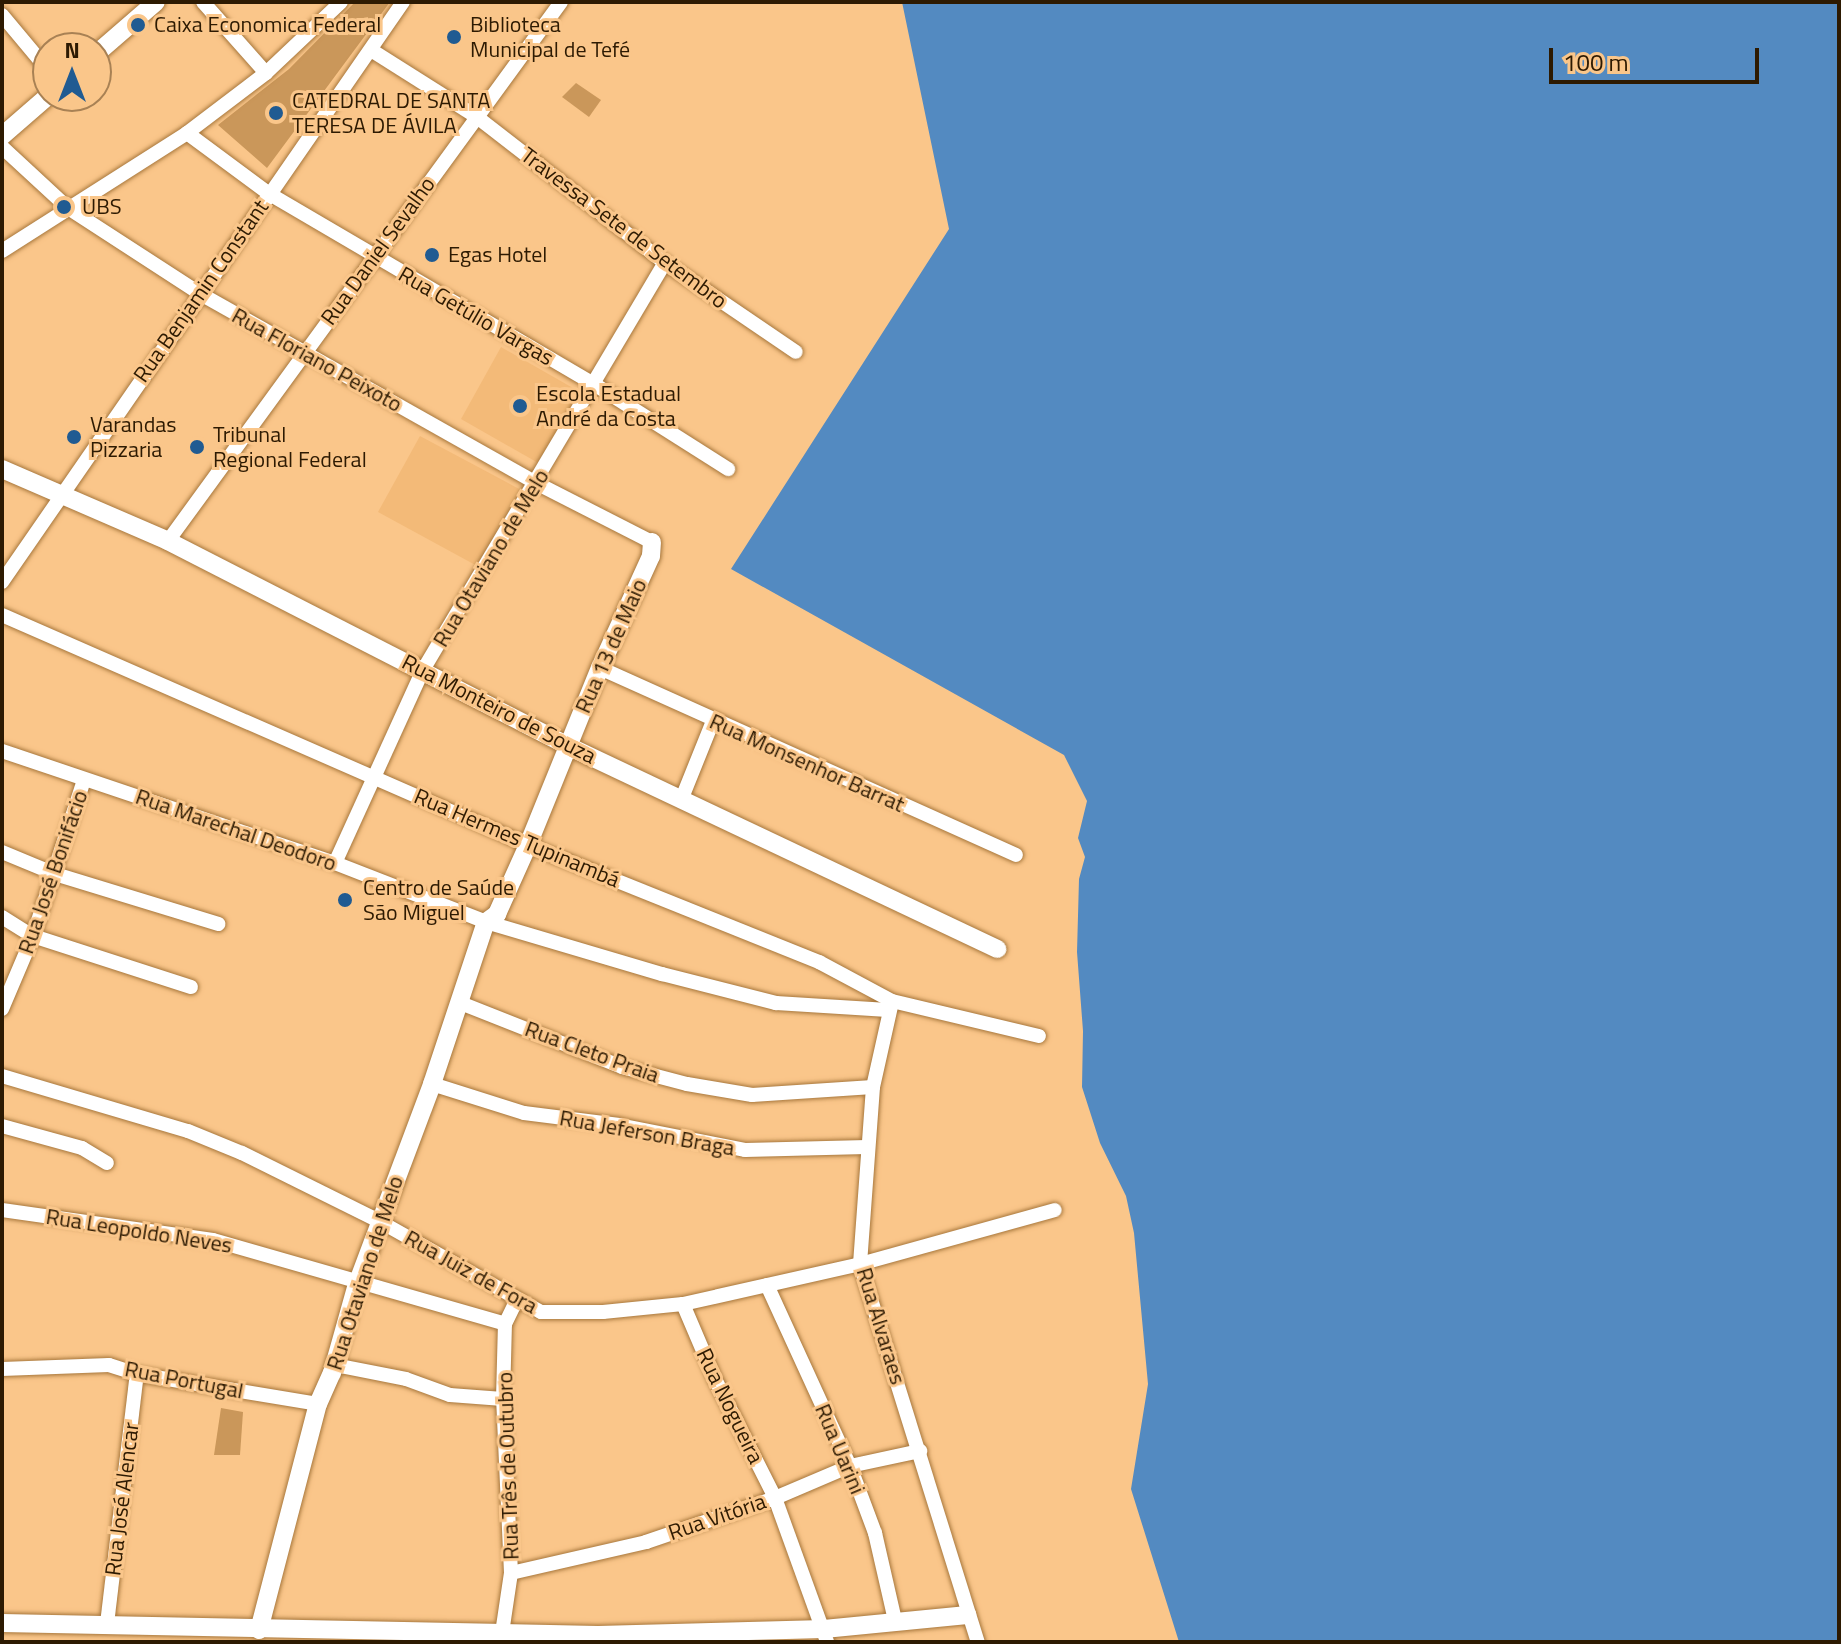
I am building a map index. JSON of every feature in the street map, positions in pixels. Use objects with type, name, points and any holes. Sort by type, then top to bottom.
[{"type":"street","points":[[112,40],[156,2]]},
{"type":"street","points":[[203,2],[266,73]]},
{"type":"street","points":[[2,251],[187,133],[266,73],[341,2]]},
{"type":"street","name":"Rua Benjamin Constant","points":[[2,582],[268,193],[403,2]]},
{"type":"street","name":"Rua Daniel Sevalho","points":[[168,541],[372,256],[561,2]]},
{"type":"street","points":[[2,15],[32,51]]},
{"type":"street","name":"Travessa Sete de Setembro","points":[[371,50],[477,117],[665,263],[796,352]]},
{"type":"street","points":[[2,136],[32,110]]},
{"type":"street","name":"Rua Getúlio Vargas","points":[[187,133],[268,193],[594,384],[728,469]]},
{"type":"street","name":"Rua Floriano Peixoto","points":[[2,147],[68,208],[199,293],[536,483],[652,542]]},
{"type":"street","name":"Rua Otaviano de Melo","points":[[335,863],[372,775],[423,670],[665,263]]},
{"type":"street","name":"Rua Monteiro de Souza","points":[[2,469],[168,541],[568,746],[997,949]]},
{"type":"street","name":"Rua 13 de Maio","points":[[486,922],[497,914],[528,845],[600,668],[651,556],[652,542]]},
{"type":"street","name":"Rua Hermes Tupinambá","points":[[2,615],[528,845],[819,962],[890,1006],[1039,1036]]},
{"type":"street","name":"Rua Monsenhor Barrat","points":[[600,668],[1016,855]]},
{"type":"street","points":[[682,798],[713,721]]},
{"type":"street","name":"Rua Marechal Deodoro","points":[[2,751],[335,863],[486,922],[740,997],[776,1003],[890,1006]]},
{"type":"street","name":"Rua José Bonifácio","points":[[2,1009],[33,936],[84,780]]},
{"type":"street","points":[[2,852],[55,874],[219,924]]},
{"type":"street","points":[[2,917],[33,936],[191,987]]},
{"type":"street","name":"Rua Otaviano de Melo","points":[[248,1634],[318,1404],[335,1365],[357,1284],[432,1084],[486,922]]},
{"type":"street","name":"Rua Cleto Praia","points":[[458,1002],[622,1067],[687,1084],[752,1095],[873,1087]]},
{"type":"street","name":"Rua Alvaraes","points":[[890,1006],[873,1087],[860,1264],[920,1451],[967,1615],[978,1642]]},
{"type":"street","name":"Rua Juiz de Fora","points":[[2,1076],[188,1131],[242,1153],[379,1221],[516,1301],[541,1312],[603,1312],[683,1304],[860,1264],[1055,1210]]},
{"type":"street","name":"Rua Jeferson Braga","points":[[432,1084],[524,1113],[619,1125],[745,1150],[867,1147]]},
{"type":"street","points":[[2,1126],[82,1148],[107,1163]]},
{"type":"street","name":"Rua Leopoldo Neves","points":[[2,1210],[213,1240],[357,1284],[505,1324]]},
{"type":"street","name":"Rua Uarini","points":[[767,1285],[850,1466],[875,1533],[895,1620]]},
{"type":"street","name":"Rua Três de Outubro","points":[[499,1637],[511,1573],[503,1399],[505,1324],[516,1301]]},
{"type":"street","name":"Rua Nogueira","points":[[683,1304],[715,1379],[775,1498],[825,1636]]},
{"type":"street","name":"Rua Portugal","points":[[2,1369],[109,1365],[137,1374],[318,1404]]},
{"type":"street","points":[[335,1365],[406,1379],[450,1395],[503,1399]]},
{"type":"street","name":"Rua José Alencar","points":[[107,1624],[137,1374]]},
{"type":"street","name":"Rua Vitória","points":[[511,1573],[646,1542],[775,1498],[850,1466],[920,1451]]},
{"type":"street","points":[[2,1623],[107,1624],[127,1634],[599,1638],[825,1636],[895,1620],[967,1615]]},
{"type":"shaded area","points":[[355,2],[390,2],[267,168],[218,125],[289,69]]},
{"type":"shaded area","points":[[576,83],[601,100],[589,117],[562,97]]},
{"type":"shaded area","name":"Escola Estadual André da Costa","points":[[501,347],[580,392],[540,464],[461,419]]},
{"type":"shaded area","points":[[420,436],[521,490],[479,567],[378,512]]},
{"type":"shaded area","points":[[221,1408],[243,1412],[240,1455],[214,1455]]},
{"type":"water","points":[[902,2],[1839,2],[1839,1642],[1179,1642],[1131,1489],[1148,1384],[1134,1233],[1126,1196],[1100,1143],[1082,1087],[1083,1031],[1077,952],[1079,879],[1085,857],[1078,838],[1087,801],[1064,755],[731,569],[949,229]]},
{"type":"place","name":"Caixa Economica Federal","points":[[138,25]]},
{"type":"place","name":"Biblioteca Municipal de Tefé","points":[[454,37]]},
{"type":"place","name":"CATEDRAL DE SANTA TERESA DE ÁVILA","points":[[276,113]]},
{"type":"place","name":"UBS","points":[[64,207]]},
{"type":"place","name":"Egas Hotel","points":[[432,255]]},
{"type":"place","name":"Escola Estadual André da Costa","points":[[520,406]]},
{"type":"place","name":"Varandas Pizzaria","points":[[74,437]]},
{"type":"place","name":"Tribunal Regional Federal","points":[[197,447]]},
{"type":"place","name":"Centro de Saúde São Miguel","points":[[345,900]]}]
